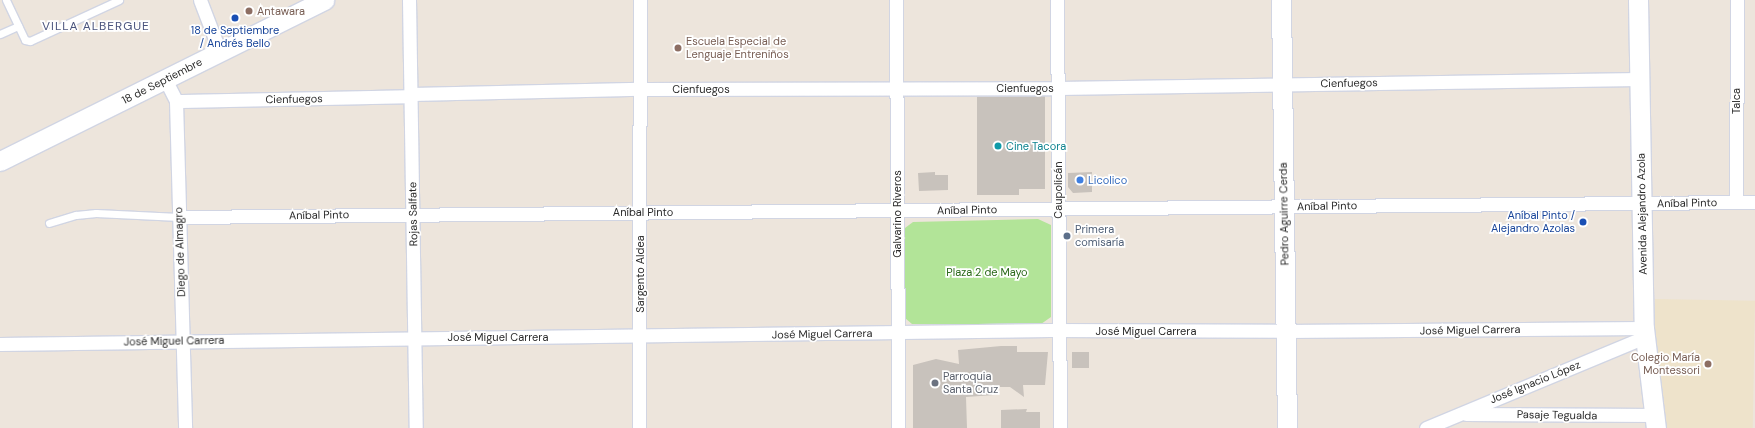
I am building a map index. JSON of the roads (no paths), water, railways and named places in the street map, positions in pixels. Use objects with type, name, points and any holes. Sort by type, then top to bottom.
[{"type":"main road","name":"18 de Septiembre","points":[[0,161],[324,0]]},
{"type":"main road","name":"Pedro Aguirre Cerda","points":[[1281,0],[1287,428]]},
{"type":"main road","name":"Avenida Alejandro Azola","points":[[1638,0],[1645,333],[1655,422]]},
{"type":"street","points":[[200,0],[220,52]]},
{"type":"street","name":"Rojas Salfate","points":[[409,0],[412,95],[416,428]]},
{"type":"street","name":"Sargento Aldea","points":[[639,428],[640,0]]},
{"type":"street","name":"Galvarino Riveros","points":[[896,0],[898,428]]},
{"type":"street","name":"Caupolicán","points":[[1057,0],[1060,428]]},
{"type":"street","name":"Talca","points":[[1736,202],[1737,0]]},
{"type":"street","name":"Cienfuegos","points":[[176,101],[640,89],[1058,88],[1639,79]]},
{"type":"street","name":"Diego de Almagro","points":[[165,80],[176,101],[185,428]]},
{"type":"street","name":"Aníbal Pinto","points":[[179,217],[413,213],[1058,209],[1755,202]]},
{"type":"street","name":"José Miguel Carrera","points":[[0,344],[1060,330],[1645,333]]},
{"type":"street","name":"José Ignacio López","points":[[1426,428],[1645,333]]},
{"type":"street","name":"Pasaje Tegualda","points":[[1460,414],[1655,422]]},
{"type":"lane","points":[[6,0],[25,40],[30,41],[119,0]]},
{"type":"lane","points":[[0,34],[18,26]]},
{"type":"lane","points":[[49,223],[76,215],[96,213],[179,217]]},
{"type":"place","name":"Antawara","points":[[249,11]]},
{"type":"place","name":"18 de Septiembre / Andrés Bello","points":[[235,18]]},
{"type":"place","name":"Escuela Especial de Lenguaje Entreniños","points":[[678,48]]},
{"type":"place","name":"Cine Tacora","points":[[998,146]]},
{"type":"place","name":"Licolico","points":[[1080,180]]},
{"type":"place","name":"Aníbal Pinto / Alejandro Azolas","points":[[1583,222]]},
{"type":"place","name":"Primera comisaría","points":[[1067,236]]},
{"type":"place","name":"Colegio María Montessori","points":[[1708,364]]},
{"type":"place","name":"Parroquia Santa Cruz","points":[[935,383]]},
{"type":"district","name":"VILLA ALBERGUE","points":[[96,27]]},
{"type":"park label","name":"Plaza 2 de Mayo","points":[[987,272]]}]
